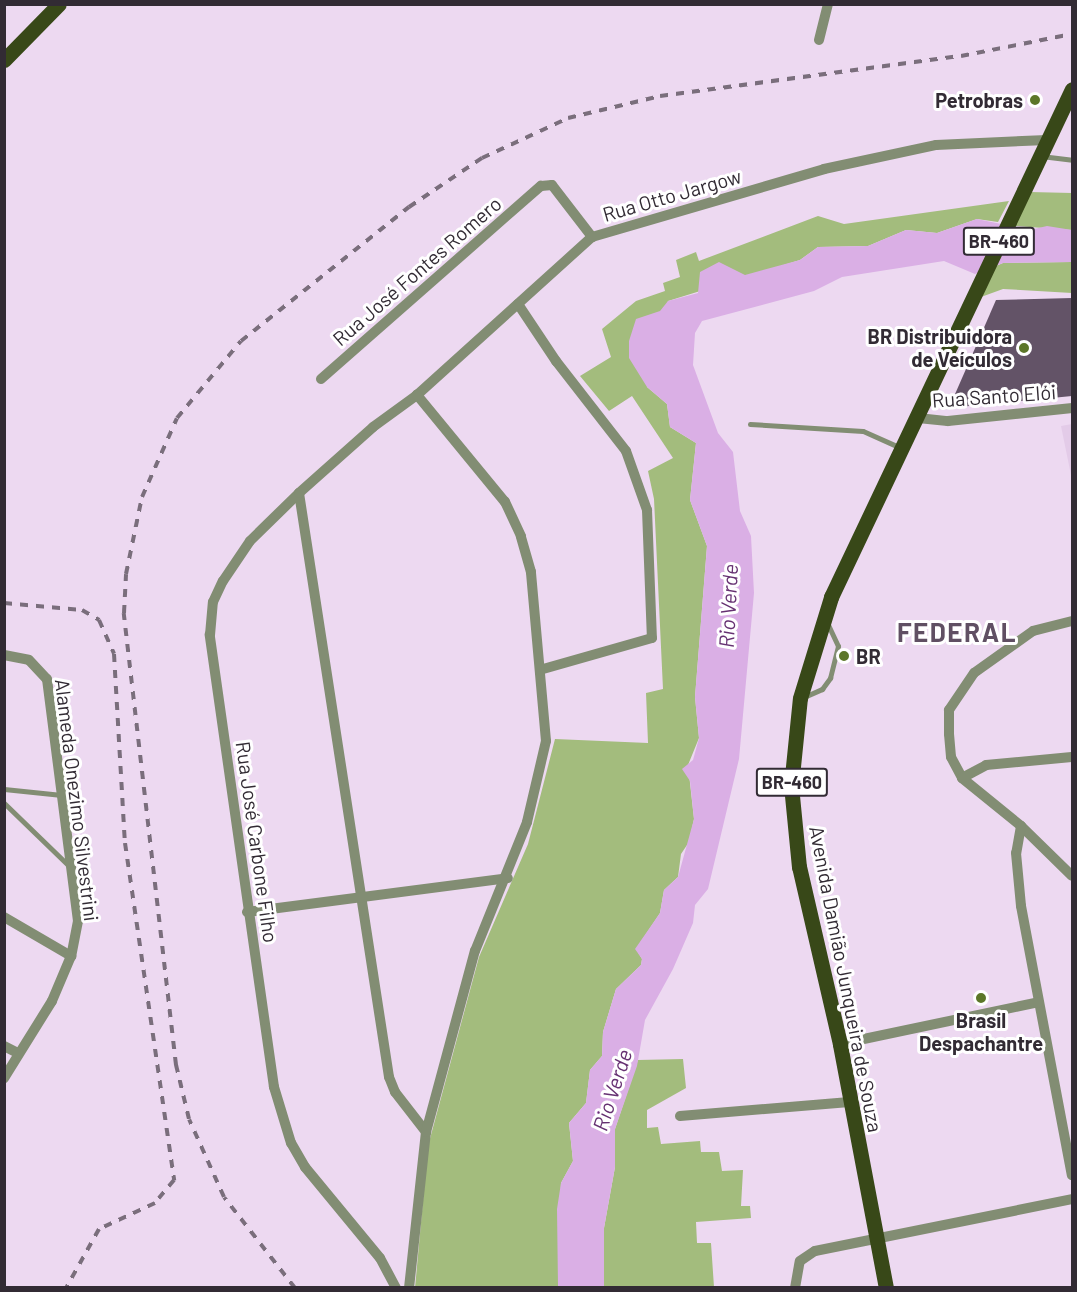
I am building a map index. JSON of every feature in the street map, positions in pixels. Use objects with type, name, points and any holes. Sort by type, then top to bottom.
[{"type":"main road","points":[[4,60],[59,4]]},
{"type":"main road","name":"Avenida Damião Junqueira de Souza","points":[[886,1287],[849,1102],[840,1044],[799,867],[791,786],[800,698],[824,616],[1072,89]]},
{"type":"street","points":[[819,40],[828,4]]},
{"type":"street","name":"Rua Otto Jargow","points":[[373,427],[417,395],[592,237],[824,169],[936,145],[1047,140]]},
{"type":"street","name":"Rua José Fontes Romero","points":[[321,379],[538,187],[552,179]]},
{"type":"street","points":[[538,187],[552,185],[592,237]]},
{"type":"street","points":[[518,304],[556,361],[626,451],[637,476],[647,510],[652,638],[540,670]]},
{"type":"street","points":[[409,1287],[426,1132],[475,951],[508,878],[530,812],[546,741],[531,572],[521,536],[505,502],[417,395]]},
{"type":"street","name":"Rua Santo Elói","points":[[918,418],[948,422],[1072,408]]},
{"type":"street","name":"Rua José Carbone Filho","points":[[373,427],[299,493],[250,541],[229,571],[213,602],[210,635],[274,1087],[291,1143],[322,1190],[380,1258],[396,1287]]},
{"type":"street","points":[[299,493],[358,896],[389,1077],[395,1092],[426,1132]]},
{"type":"street","points":[[1072,621],[1033,632],[1013,642],[974,673],[959,691],[949,710],[951,757],[962,778],[1021,826],[1072,876]]},
{"type":"street","name":"Alameda Onezimo Silvestrini","points":[[4,655],[29,660],[47,679],[78,921],[70,956],[52,1001],[4,1077]]},
{"type":"street","points":[[962,778],[986,765],[1072,757]]},
{"type":"street","points":[[1021,826],[1016,871],[1072,1175]]},
{"type":"street","points":[[248,912],[508,878]]},
{"type":"street","points":[[4,917],[70,956]]},
{"type":"street","points":[[840,1044],[1039,1002]]},
{"type":"street","points":[[4,1046],[18,1053]]},
{"type":"street","points":[[680,1116],[849,1102]]},
{"type":"street","points":[[795,1287],[800,1261],[815,1251],[878,1240],[1072,1198]]},
{"type":"lane","points":[[1040,155],[1072,160]]},
{"type":"lane","points":[[750,424],[863,431],[903,449]]},
{"type":"lane","points":[[800,698],[817,692],[830,678],[837,638],[824,616]]},
{"type":"lane","points":[[4,789],[62,795]]},
{"type":"lane","points":[[4,803],[71,870]]},
{"type":"shaded area","points":[[1072,424],[1072,480],[1061,426]]},
{"type":"green space","points":[[1030,192],[1072,193],[1072,230],[1015,226]]},
{"type":"green space","points":[[1009,201],[998,222],[977,219],[937,233],[906,230],[868,246],[818,247],[800,260],[668,301],[647,387],[667,404],[670,427],[696,443],[690,500],[707,546],[695,697],[699,738],[688,765],[694,819],[689,842],[681,854],[678,877],[664,890],[660,913],[636,949],[642,959],[641,965],[616,989],[603,1032],[602,1056],[590,1070],[586,1103],[569,1123],[573,1161],[561,1183],[558,1287],[415,1288],[428,1146],[479,957],[528,844],[555,739],[648,743],[646,693],[663,689],[654,499],[648,471],[673,458],[632,396],[609,411],[580,376],[611,357],[602,329],[636,301],[665,291],[663,283],[680,277],[676,260],[696,252],[699,261],[818,216],[844,224]]},
{"type":"green space","points":[[1072,262],[1072,293],[1003,289],[981,297],[996,266],[1003,263]]},
{"type":"green space","points":[[683,1059],[686,1088],[647,1110],[647,1128],[658,1127],[661,1144],[700,1141],[701,1152],[719,1152],[722,1171],[743,1170],[741,1206],[750,1206],[751,1218],[696,1222],[697,1243],[711,1243],[714,1287],[604,1287],[604,1228],[615,1167],[615,1129],[638,1060]]},
{"type":"water","name":"Rio Verde","points":[[977,219],[1030,230],[1047,226],[1072,230],[1072,262],[1003,263],[975,274],[944,261],[842,277],[814,291],[702,321],[695,333],[693,365],[718,433],[733,452],[740,511],[751,536],[754,593],[739,759],[708,889],[695,905],[693,923],[673,969],[645,1020],[637,1066],[615,1129],[615,1167],[604,1228],[604,1287],[558,1287],[557,1209],[561,1183],[573,1161],[569,1123],[586,1103],[590,1070],[602,1056],[603,1032],[616,989],[641,965],[642,959],[635,949],[660,913],[664,890],[678,877],[694,819],[690,781],[682,769],[693,760],[699,738],[695,697],[707,546],[690,500],[696,443],[670,427],[667,404],[647,387],[629,358],[629,341],[636,319],[660,311],[668,301],[698,293],[700,272],[719,262],[745,275],[800,260],[818,247],[868,246],[906,230],[937,233]]},
{"type":"building","name":"BR Distribuidora de Veículos","points":[[1072,298],[1072,396],[949,408],[996,300]]},
{"type":"railway","points":[[295,1288],[224,1197],[189,1119],[176,1065],[124,613],[126,574],[142,497],[177,418],[241,341],[409,207],[482,158],[568,118],[660,96],[961,56],[1072,34]]},
{"type":"railway","points":[[4,603],[82,610],[99,620],[114,654],[125,843],[174,1180],[155,1203],[99,1229],[66,1288]]},
{"type":"place","name":"Petrobras","points":[[1035,100]]},
{"type":"place","name":"BR Distribuidora de Veículos","points":[[1024,348]]},
{"type":"place","name":"BR","points":[[844,656]]},
{"type":"place","name":"Brasil Despachantre","points":[[981,998]]},
{"type":"district","name":"FEDERAL","points":[[957,632]]}]
